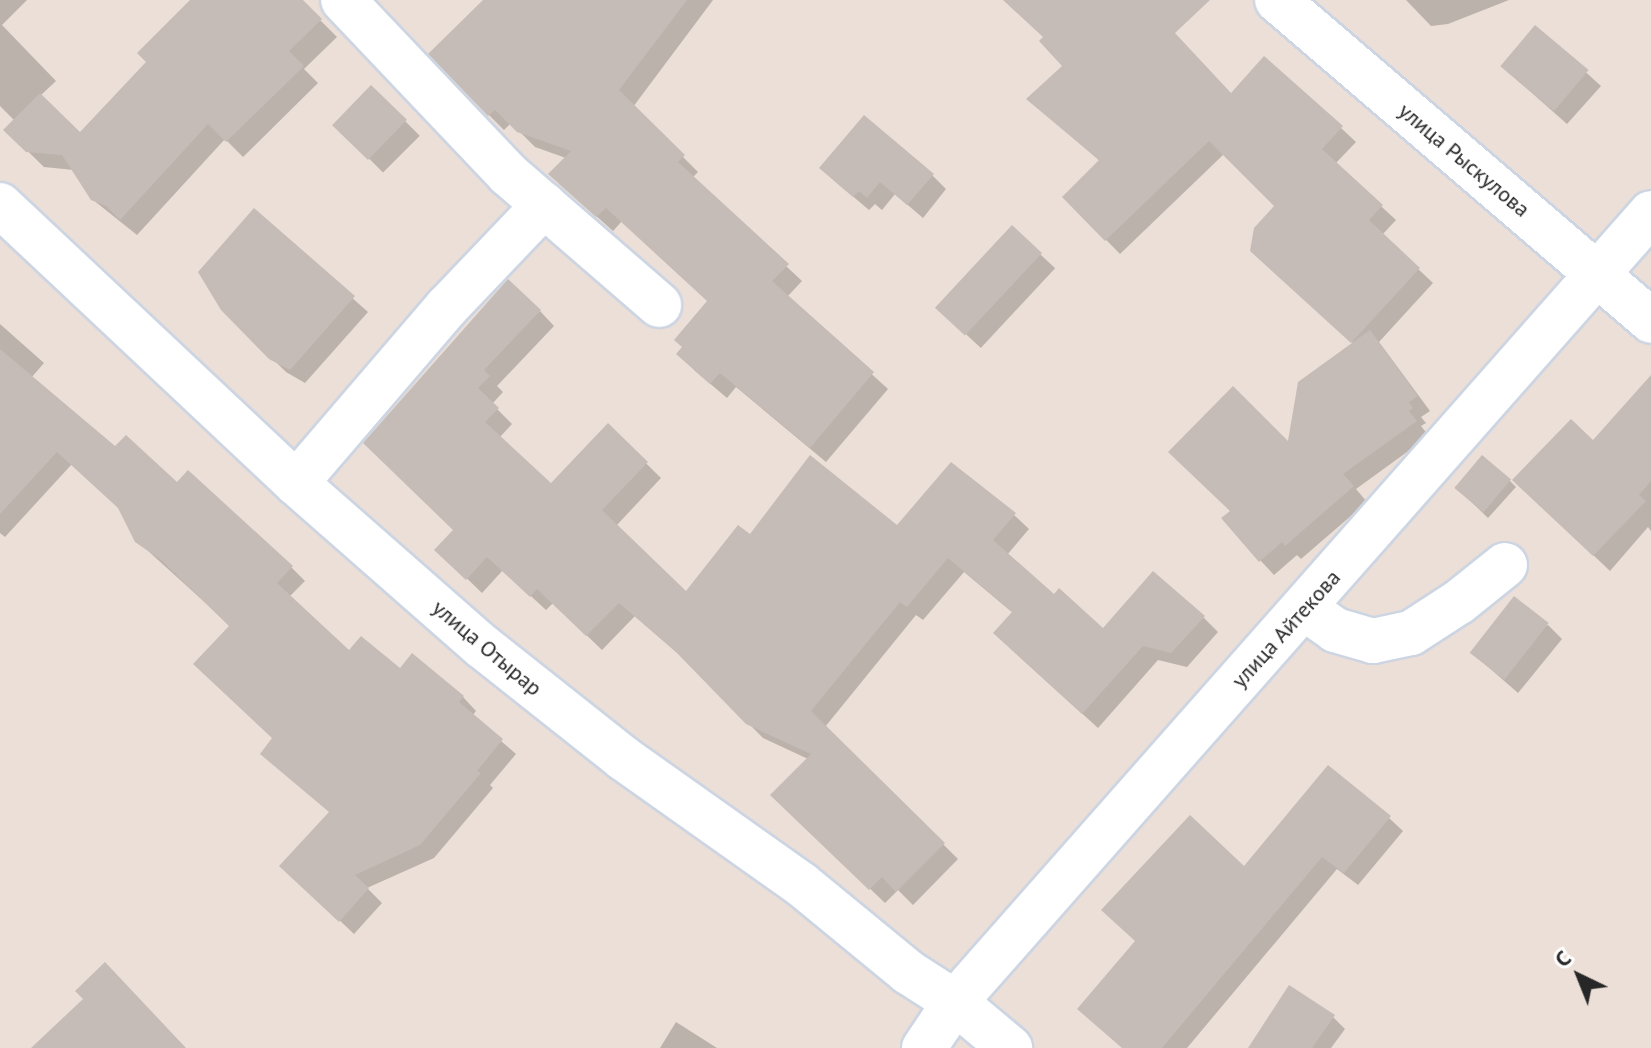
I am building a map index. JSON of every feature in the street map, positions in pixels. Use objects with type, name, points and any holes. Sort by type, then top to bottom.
[{"type":"street","points":[[343,0],[508,174],[659,305]]},
{"type":"street","name":"улица Рыскулова","points":[[1277,0],[1651,321]]},
{"type":"street","name":"улица Отырар","points":[[0,205],[296,483],[483,647],[612,749],[801,884],[908,972],[955,1002],[1010,1048]]},
{"type":"street","points":[[296,483],[447,307],[544,205]]},
{"type":"street","name":"улица Айтекова","points":[[924,1048],[955,1002],[1651,213]]},
{"type":"street","points":[[1304,608],[1335,630],[1373,641],[1411,633],[1459,602],[1505,565]]},
{"type":"building","points":[[190,0],[303,0],[322,19],[289,51],[304,66],[226,142],[208,124],[120,220],[106,206],[91,200],[62,155],[26,152],[3,130],[40,93],[80,132],[146,62],[137,53]]},
{"type":"building","points":[[483,0],[687,0],[619,90],[685,155],[678,162],[789,264],[772,281],[874,372],[810,448],[720,373],[710,384],[676,354],[682,347],[674,340],[707,301],[606,208],[596,217],[548,174],[571,151],[517,132],[495,110],[488,116],[428,54]]},
{"type":"building","points":[[1003,0],[1210,0],[1175,33],[1231,93],[1264,56],[1343,126],[1322,149],[1383,205],[1369,220],[1420,268],[1351,343],[1250,251],[1254,228],[1274,206],[1209,141],[1105,241],[1062,197],[1099,160],[1026,99],[1062,66],[1039,41],[1043,37]]},
{"type":"building","points":[[1535,25],[1589,70],[1554,111],[1500,66]]},
{"type":"building","points":[[371,85],[407,120],[368,160],[332,125]]},
{"type":"building","points":[[864,115],[934,174],[907,205],[880,182],[867,198],[859,191],[853,197],[819,168]]},
{"type":"building","points":[[254,208],[355,296],[290,370],[269,359],[221,310],[198,272]]},
{"type":"building","points":[[1012,225],[1042,253],[965,336],[935,308]]},
{"type":"building","points":[[508,279],[541,310],[484,370],[490,376],[478,388],[499,408],[485,422],[551,483],[608,423],[648,462],[602,510],[686,591],[738,525],[750,534],[810,455],[897,525],[951,462],[1016,513],[993,540],[1054,594],[1059,588],[1103,628],[1153,571],[1205,616],[1171,653],[1143,646],[1082,714],[993,633],[1012,612],[948,558],[907,607],[900,602],[811,711],[945,843],[896,892],[882,877],[869,890],[770,795],[811,754],[746,724],[676,652],[619,603],[586,636],[537,589],[530,597],[487,557],[466,580],[434,550],[453,530],[363,443]]},
{"type":"building","points":[[1370,330],[1418,396],[1409,402],[1413,408],[1409,411],[1417,421],[1343,474],[1354,486],[1285,546],[1282,542],[1259,562],[1221,518],[1230,511],[1168,452],[1233,386],[1288,441],[1298,382]]},
{"type":"building","points":[[0,349],[115,446],[126,435],[177,482],[188,470],[293,566],[277,583],[349,650],[361,636],[400,668],[412,653],[464,696],[459,702],[503,739],[477,771],[481,773],[420,845],[355,875],[369,888],[339,922],[279,866],[329,812],[260,754],[272,738],[193,664],[229,626],[161,560],[135,542],[118,508],[57,452],[0,514]]},
{"type":"building","points":[[1651,375],[1651,481],[1639,495],[1646,501],[1593,556],[1512,480],[1571,419],[1593,440]]},
{"type":"building","points":[[1482,455],[1511,479],[1483,512],[1454,488]]},
{"type":"building","points":[[1514,596],[1549,623],[1504,680],[1470,653]]},
{"type":"building","points":[[1328,765],[1391,816],[1344,873],[1322,857],[1162,1048],[1122,1048],[1077,1009],[1135,941],[1101,910],[1190,815],[1244,866]]},
{"type":"building","points":[[105,962],[186,1048],[31,1048],[83,999],[75,991]]},
{"type":"building","points":[[1289,985],[1335,1015],[1312,1048],[1248,1048]]}]
